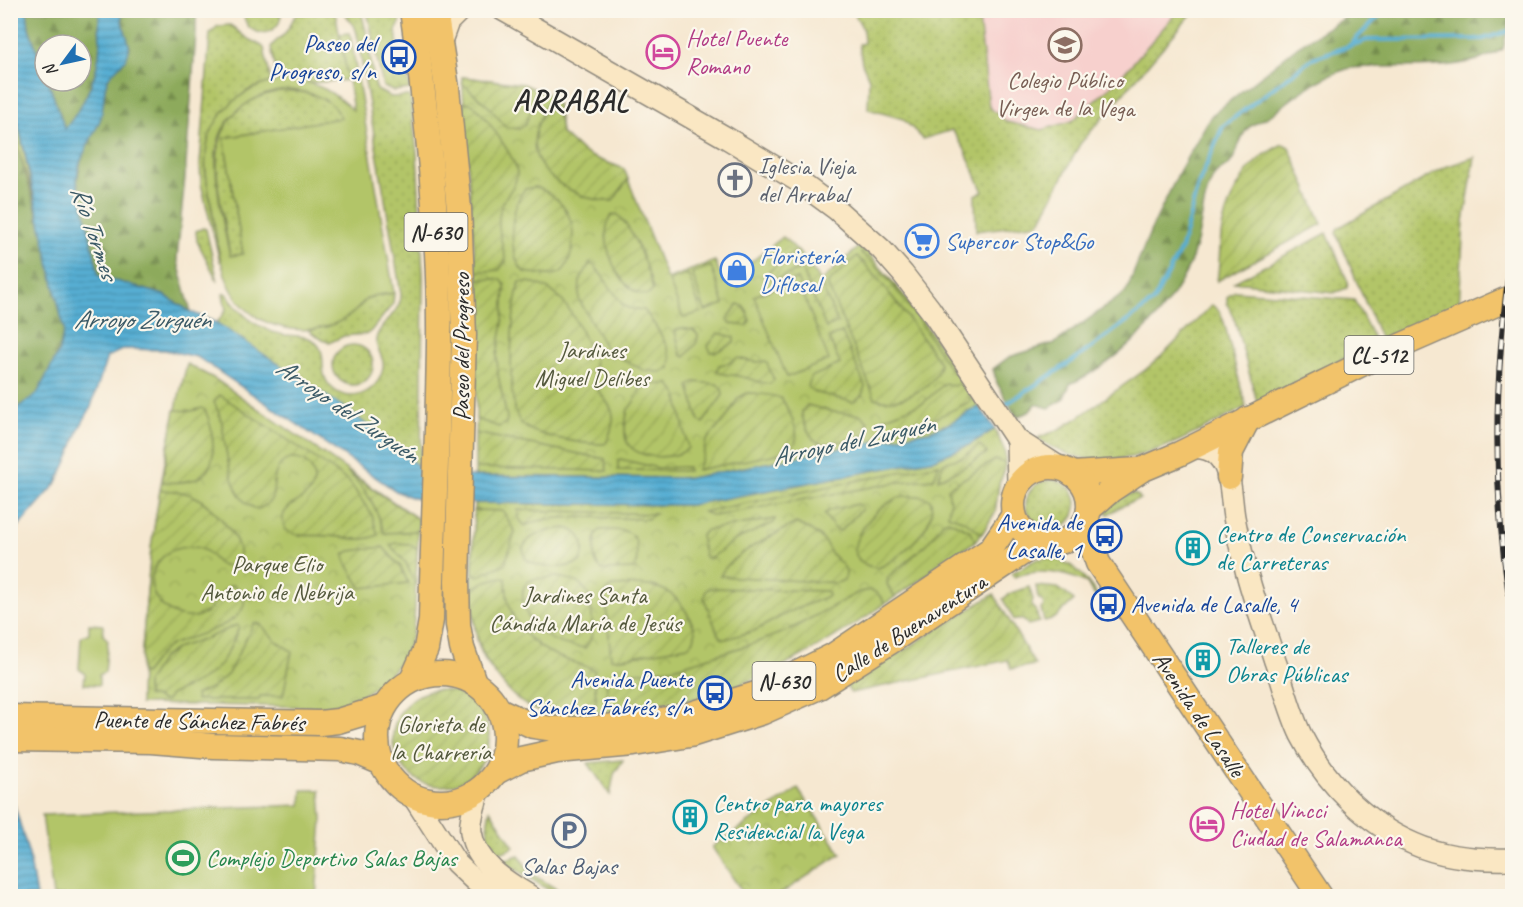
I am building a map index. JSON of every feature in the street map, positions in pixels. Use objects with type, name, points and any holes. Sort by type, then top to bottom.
[{"type":"main road","name":"Paseo del Progreso","points":[[412,10],[424,91],[435,215],[439,341],[429,634],[426,649],[412,680]]},
{"type":"main road","name":"Paseo del Progreso","points":[[435,10],[449,103],[459,209],[464,335],[458,626],[462,648],[474,682]]},
{"type":"main road","points":[[440,44],[448,22],[459,10]]},
{"type":"main road","points":[[503,10],[743,148],[798,181],[836,209],[868,237],[903,274],[930,309],[1013,433],[1067,471],[1085,489],[1086,516]]},
{"type":"main road","name":"CL-512","points":[[1086,516],[1111,490],[1141,470],[1384,353],[1512,297]]},
{"type":"main road","points":[[1230,487],[1231,452],[1248,419]]},
{"type":"main road","points":[[1013,433],[1018,485]]},
{"type":"main road","points":[[1186,450],[1206,448],[1215,453],[1224,464],[1230,487],[1235,525],[1254,596],[1294,715],[1312,754],[1331,781],[1354,806],[1380,825],[1414,844],[1457,856],[1512,859]]},
{"type":"main road","points":[[1018,485],[1037,469],[1050,467],[1067,471]]},
{"type":"main road","name":"CL-512","points":[[1067,471],[1104,473],[1141,470]]},
{"type":"main road","name":"N-630","points":[[1014,515],[1013,500],[1018,485]]},
{"type":"main road","points":[[1014,515],[1024,532],[1050,542]]},
{"type":"main road","name":"Calle de Buenaventura","points":[[499,710],[533,726],[553,729],[587,729],[685,716],[756,694],[809,669],[842,650],[990,550],[1014,515]]},
{"type":"main road","name":"N-630","points":[[1050,542],[1074,535],[1086,516]]},
{"type":"main road","name":"Avenida de Lasalle","points":[[1086,516],[1098,563],[1320,897]]},
{"type":"main road","name":"Avenida de Lasalle","points":[[1050,542],[1098,563]]},
{"type":"main road","name":"Calle de Buenaventura","points":[[496,772],[521,759],[573,749],[634,744],[690,735],[763,712],[819,687],[1050,542]]},
{"type":"main road","name":"N-630","points":[[443,673],[474,682],[489,694],[499,710],[505,731],[504,752],[496,772],[479,790],[458,800],[435,802],[413,796],[400,788],[382,764],[376,745],[377,725],[384,707],[401,687],[427,674],[443,673]]},
{"type":"main road","name":"Puente de Sánchez Fabrés","points":[[10,739],[338,722],[384,707]]},
{"type":"main road","name":"Puente de Sánchez Fabrés","points":[[10,717],[152,730],[213,746],[340,749],[358,753],[382,764]]},
{"type":"main road","points":[[479,790],[470,830],[476,851],[488,866],[530,897]]},
{"type":"main road","points":[[413,796],[456,863],[497,897]]},
{"type":"shaded area","name":"Colegio Público Virgen de la Vega","points":[[978,11],[1178,11],[1104,94],[1072,121],[1042,130],[1007,122],[988,107]]},
{"type":"green space","points":[[27,11],[100,11],[99,55],[93,78],[93,33],[33,33],[33,40]]},
{"type":"green space","points":[[122,11],[196,11],[177,258],[191,312],[164,295],[99,276],[77,181],[89,139],[100,119],[106,82],[111,72],[122,64],[130,48],[121,19]]},
{"type":"green space","points":[[244,11],[281,11],[280,21],[269,32],[255,31],[245,20]]},
{"type":"green space","points":[[314,11],[331,11],[336,16],[348,80],[308,83],[278,81],[271,47],[289,28],[296,15]]},
{"type":"green space","points":[[353,11],[361,11],[377,90],[391,97],[410,96],[417,153],[423,276],[421,468],[217,323],[226,310],[223,294],[226,293],[243,314],[258,325],[275,333],[308,338],[317,344],[321,350],[326,381],[339,393],[355,396],[363,394],[376,384],[380,376],[383,364],[376,342],[377,336],[397,307],[401,294],[357,34],[346,15]]},
{"type":"green space","points":[[367,11],[398,11],[400,23],[396,31],[401,68],[407,75],[410,89],[393,91],[383,87]]},
{"type":"green space","points":[[853,11],[978,11],[989,107],[1007,122],[1042,130],[1072,121],[1118,80],[1178,11],[1194,11],[1080,144],[1039,223],[976,231],[975,195],[983,192],[964,148],[952,130],[923,139],[903,119],[868,109],[869,79],[862,63],[859,44],[864,43],[863,29]]},
{"type":"green space","points":[[1355,11],[1512,11],[1503,49],[1489,56],[1443,66],[1358,67],[1337,72],[1299,93],[1271,115],[1247,129],[1231,162],[1215,174],[1210,184],[1197,242],[1189,264],[1164,307],[1130,344],[1111,360],[1070,384],[1063,400],[1049,408],[1036,404],[1029,412],[1016,417],[997,383],[993,369],[1009,357],[1055,343],[1126,292],[1150,232],[1180,170],[1211,116],[1298,46]]},
{"type":"green space","points":[[230,25],[264,48],[271,82],[247,91],[222,113],[208,141],[205,169],[220,262],[201,184],[200,164],[210,33],[218,26]]},
{"type":"green space","points":[[350,33],[394,293],[366,299],[357,310],[333,324],[309,330],[292,329],[269,323],[252,314],[229,286],[218,249],[206,175],[206,150],[215,125],[225,110],[237,98],[268,83],[303,82],[320,87],[353,110],[340,34]],"holes":[[[289,90],[312,94],[326,101],[332,105],[341,118],[224,138],[243,254],[230,256],[219,201],[216,170],[217,146],[221,134],[234,114],[243,106],[265,95]]]},
{"type":"green space","name":"Jardines Miguel Delibes","points":[[462,77],[529,87],[552,98],[558,106],[561,134],[589,156],[624,169],[667,279],[715,261],[724,283],[783,237],[797,250],[820,282],[861,245],[907,299],[957,370],[979,406],[948,424],[929,431],[690,478],[475,476],[478,365],[477,279]]},
{"type":"green space","points":[[462,77],[524,84],[539,91],[525,125],[519,129],[506,127],[489,107],[462,83]]},
{"type":"green space","points":[[279,91],[306,93],[324,99],[337,110],[341,118],[224,138],[243,254],[230,256],[218,181],[217,157],[222,135],[232,116],[251,101]]},
{"type":"green space","points":[[52,93],[87,93],[84,100],[65,130]]},
{"type":"green space","points":[[551,97],[557,104],[561,134],[589,156],[624,169],[628,179],[613,201],[588,198],[577,193],[552,178],[542,168],[534,146],[535,135],[538,123]]},
{"type":"green space","points":[[463,103],[472,104],[477,109],[506,148],[516,167],[517,177],[514,185],[500,209],[500,231],[506,261],[499,270],[476,272]]},
{"type":"green space","points":[[10,108],[17,118],[34,199],[15,138],[11,136]]},
{"type":"green space","points":[[10,136],[15,138],[44,236],[64,330],[59,351],[37,394],[11,412]]},
{"type":"green space","points":[[1283,144],[1289,147],[1322,224],[1217,281],[1220,242],[1230,202],[1250,167],[1264,155]]},
{"type":"green space","points":[[1475,157],[1464,221],[1459,305],[1381,340],[1336,232],[1338,228],[1445,167]]},
{"type":"green space","points":[[535,187],[558,201],[564,207],[571,222],[573,239],[570,257],[564,269],[557,274],[524,272],[515,254],[512,231],[516,207],[525,189]]},
{"type":"green space","points":[[617,214],[629,229],[644,260],[653,290],[648,295],[637,293],[628,286],[613,264],[606,237],[607,225],[611,216]]},
{"type":"green space","points":[[206,229],[218,282],[197,241],[196,231]]},
{"type":"green space","points":[[1327,233],[1348,282],[1347,288],[1334,293],[1234,282]]},
{"type":"green space","points":[[865,249],[907,299],[957,370],[953,373],[899,293],[861,253]]},
{"type":"green space","points":[[797,250],[818,277],[838,323],[826,328],[802,269],[773,280],[768,272]]},
{"type":"green space","points":[[857,256],[911,322],[940,363],[938,372],[932,380],[904,398],[883,400],[875,398],[827,284]]},
{"type":"green space","points":[[590,263],[595,266],[623,305],[644,310],[667,346],[671,361],[670,368],[662,372],[645,371],[607,351],[579,299],[580,281]]},
{"type":"green space","points":[[711,266],[724,304],[705,311],[692,273]]},
{"type":"green space","points":[[688,274],[701,312],[683,318],[669,281]]},
{"type":"green space","points":[[477,279],[501,279],[505,285],[503,323],[497,355],[498,375],[507,418],[506,423],[499,427],[476,419]]},
{"type":"green space","points":[[797,279],[829,360],[787,377],[754,296]]},
{"type":"green space","points":[[520,282],[543,286],[553,292],[568,308],[580,328],[594,356],[595,383],[612,410],[612,428],[604,444],[547,436],[521,423],[516,412],[511,376],[514,311]]},
{"type":"green space","points":[[1235,291],[1354,300],[1376,343],[1257,402],[1235,321],[1227,303],[1227,297]]},
{"type":"green space","points":[[394,293],[393,304],[367,334],[344,336],[331,342],[324,341],[308,330],[329,326],[340,321],[354,312],[368,298]]},
{"type":"green space","points":[[738,304],[743,306],[748,313],[750,321],[747,326],[731,324],[727,320]]},
{"type":"green space","points":[[1212,305],[1219,311],[1224,322],[1246,407],[1170,445],[1144,454],[1117,459],[1090,459],[1064,453],[1038,438],[1076,419],[1145,370]]},
{"type":"green space","points":[[680,328],[693,330],[698,335],[697,342],[685,357],[681,355],[675,331]]},
{"type":"green space","points":[[842,332],[865,386],[862,395],[853,402],[814,392],[808,387],[811,377],[840,364],[829,338]]},
{"type":"green space","points":[[718,333],[734,337],[734,343],[716,352],[711,352],[708,346]]},
{"type":"green space","points":[[353,345],[367,351],[373,365],[367,379],[353,385],[339,379],[333,365],[339,351]]},
{"type":"green space","points":[[737,358],[755,362],[766,361],[774,380],[770,384],[717,371],[719,365]]},
{"type":"green space","name":"Parque Elio Antonio de Nebrija","points":[[187,364],[215,379],[418,519],[415,612],[412,634],[407,648],[390,674],[365,693],[336,705],[321,707],[140,704],[145,616],[157,513],[173,423]]},
{"type":"green space","points":[[963,380],[971,392],[968,394],[971,401],[921,424],[889,431],[883,418],[923,403],[945,383],[954,386]]},
{"type":"green space","points":[[694,382],[717,384],[722,389],[723,395],[703,423],[699,421],[689,386]]},
{"type":"green space","points":[[669,384],[677,394],[688,448],[666,457],[647,455],[632,448],[627,442],[625,426],[628,409],[643,387]]},
{"type":"green space","points":[[747,393],[774,396],[783,401],[793,420],[796,442],[789,450],[782,453],[697,470],[706,441],[727,417],[738,398]]},
{"type":"green space","points":[[220,395],[350,483],[372,515],[378,535],[366,539],[354,539],[302,535],[286,530],[283,521],[284,513],[308,494],[314,480],[310,467],[299,460],[287,460],[281,464],[275,476],[270,502],[258,509],[248,505],[235,486],[231,473],[221,421],[214,402]]},
{"type":"green space","points":[[807,405],[834,412],[861,415],[868,422],[868,431],[856,439],[829,444],[819,443],[811,436],[803,418],[802,411]]},
{"type":"green space","points":[[202,408],[207,414],[212,432],[213,457],[210,466],[199,478],[182,482],[162,482],[175,410],[192,411]]},
{"type":"green space","name":"Jardines Santa Cándida María de Jesús","points":[[995,429],[1005,452],[1005,469],[999,484],[995,512],[974,542],[845,630],[755,677],[708,694],[658,707],[561,715],[537,710],[515,697],[483,656],[477,641],[472,602],[475,503],[690,505],[935,459],[969,445]]},
{"type":"green space","points":[[475,433],[605,459],[607,471],[475,468]]},
{"type":"green space","points":[[979,445],[987,453],[957,471],[938,479],[943,463],[963,457]]},
{"type":"green space","points":[[620,459],[658,468],[688,467],[688,471],[618,470]]},
{"type":"green space","points":[[995,460],[1005,463],[1005,469],[999,484],[995,512],[982,534],[965,521],[948,515],[950,503],[948,488]]},
{"type":"green space","points":[[939,464],[934,479],[899,482],[714,516],[703,512]]},
{"type":"green space","points":[[347,472],[418,519],[419,530],[384,533],[370,499]]},
{"type":"green space","points":[[1046,480],[1056,480],[1069,487],[1076,500],[1076,510],[1069,523],[1056,530],[1046,530],[1037,526],[1030,519],[1026,510],[1026,500],[1030,491],[1037,484]]},
{"type":"green space","points":[[160,490],[188,494],[203,501],[229,528],[239,549],[238,558],[226,566],[221,565],[200,548],[186,547],[173,550],[161,558],[152,574],[151,584],[159,602],[175,614],[195,617],[207,612],[231,585],[239,589],[244,598],[243,608],[237,616],[215,629],[169,646],[144,674],[140,671],[151,547]]},
{"type":"green space","points":[[1132,493],[1140,499],[1127,503],[1108,514],[1106,511],[1112,503]]},
{"type":"green space","points":[[903,496],[930,499],[932,509],[924,530],[907,549],[887,564],[878,568],[860,561],[854,551],[859,534],[878,510]]},
{"type":"green space","points":[[858,504],[862,509],[840,531],[835,529],[824,514],[830,510]]},
{"type":"green space","points":[[474,510],[503,511],[515,532],[505,564],[478,576],[473,573]]},
{"type":"green space","points":[[518,510],[655,514],[647,519],[584,517],[550,519],[525,526],[519,519]]},
{"type":"green space","points":[[775,519],[774,523],[735,540],[711,558],[706,558],[701,535],[707,530]]},
{"type":"green space","points":[[948,520],[971,531],[975,541],[895,597],[887,584],[888,577],[927,544],[943,522]]},
{"type":"green space","points":[[796,523],[815,533],[824,541],[831,553],[845,568],[844,580],[837,583],[720,576],[733,560],[743,553]]},
{"type":"green space","points":[[565,528],[576,532],[582,540],[581,561],[568,566],[544,567],[525,558],[523,548],[535,535]]},
{"type":"green space","points":[[600,530],[628,532],[633,536],[637,548],[636,569],[602,570],[599,567],[595,559],[595,549],[596,534]]},
{"type":"green space","points":[[409,544],[417,548],[416,586],[406,563],[390,545]]},
{"type":"green space","points":[[383,547],[401,567],[408,583],[361,588],[346,563],[344,555],[350,551]]},
{"type":"green space","points":[[1047,558],[1066,563],[1074,568],[1087,581],[1104,605],[1087,583],[1078,579],[1051,572],[1014,577],[1012,573],[1037,559]]},
{"type":"green space","points":[[501,577],[506,579],[507,594],[514,618],[529,638],[551,653],[594,670],[596,700],[593,714],[558,715],[532,709],[514,696],[493,671],[481,649],[475,627],[473,589],[484,582]]},
{"type":"green space","points":[[566,578],[579,584],[588,593],[592,630],[590,641],[585,648],[554,641],[532,624],[528,617],[523,599],[524,587],[535,579]]},
{"type":"green space","points":[[612,586],[651,586],[671,594],[679,601],[693,625],[695,637],[692,642],[688,646],[617,659],[611,658],[605,594]]},
{"type":"green space","points":[[1036,586],[1058,588],[1074,600],[1055,618],[1044,621],[1041,609],[1044,606],[1038,598]]},
{"type":"green space","points":[[1029,587],[1033,599],[1031,606],[1036,611],[1039,622],[1028,625],[1022,620],[1014,620],[1003,599],[1011,593]]},
{"type":"green space","points":[[711,588],[827,591],[828,596],[789,612],[754,631],[726,639],[721,638],[718,634],[704,598],[706,590]]},
{"type":"green space","points":[[870,590],[879,595],[885,604],[798,658],[751,680],[691,700],[617,713],[614,713],[608,700],[606,680],[611,675],[674,668],[752,644],[789,630],[859,592]]},
{"type":"green space","points":[[994,594],[1035,665],[1011,669],[1008,660],[851,693],[846,686]]},
{"type":"green space","points":[[254,623],[260,624],[277,642],[292,651],[283,696],[260,696],[259,700],[196,700],[195,695],[213,687],[228,674]]},
{"type":"green space","points":[[89,624],[103,625],[103,635],[108,640],[105,672],[99,675],[99,685],[84,684],[85,674],[79,669],[81,637],[89,633]]},
{"type":"green space","points":[[237,625],[239,627],[227,654],[214,670],[197,682],[170,695],[166,701],[147,696],[147,682],[162,658],[179,647],[203,640]]},
{"type":"green space","name":"Glorieta de la Charrería","points":[[441,690],[460,693],[475,704],[486,719],[489,738],[486,757],[475,772],[460,783],[441,786],[422,783],[407,772],[396,757],[393,738],[396,719],[407,704],[422,693]]},
{"type":"green space","points":[[623,760],[614,774],[610,795],[588,763]]},
{"type":"green space","points":[[798,789],[841,854],[777,896],[745,896],[712,847]]},
{"type":"green space","name":"Complejo Deportivo Salas Bajas","points":[[302,790],[320,790],[322,820],[316,896],[53,896],[42,815],[301,805]]},
{"type":"green space","points":[[490,810],[514,847],[496,855],[490,844],[488,833]]},
{"type":"green space","points":[[519,855],[530,873],[568,896],[558,896],[502,861]]},
{"type":"water","points":[[11,11],[27,11],[33,40],[33,93],[52,93],[65,129],[87,93],[93,93],[93,78],[99,55],[100,11],[122,11],[122,22],[129,45],[128,55],[108,79],[100,120],[82,157],[77,181],[99,276],[164,295],[191,312],[217,323],[351,412],[417,465],[442,476],[690,478],[929,431],[948,424],[979,406],[995,429],[969,445],[935,459],[690,505],[434,502],[415,499],[396,491],[197,357],[165,350],[124,349],[107,357],[91,407],[79,429],[56,484],[11,535],[11,412],[37,394],[59,351],[64,330],[17,118],[11,108]]},
{"type":"water","points":[[10,790],[29,855],[36,896],[11,896]]},
{"type":"waterway","name":"Arroyo Zurguén","points":[[1349,46],[1385,10]]},
{"type":"waterway","name":"Arroyo del Zurguén","points":[[1003,406],[1077,358],[1153,302],[1181,249],[1198,185],[1223,126],[1313,58],[1367,40],[1483,39],[1512,30]]},
{"type":"railway","points":[[1512,250],[1501,340],[1497,431],[1501,523],[1512,613]]},
{"type":"place","name":"Colegio Público Virgen de la Vega","points":[[1065,45]]},
{"type":"place","name":"Hotel Puente Romano","points":[[663,52]]},
{"type":"place","name":"Paseo del Progreso, s/n","points":[[399,57]]},
{"type":"place","name":"Iglesia Vieja del Arrabal","points":[[735,180]]},
{"type":"place","name":"Supercor Stop&Go","points":[[922,241]]},
{"type":"place","name":"Floristería Diflosal","points":[[737,270]]},
{"type":"place","name":"Avenida de Lasalle, 1","points":[[1105,536]]},
{"type":"place","name":"Centro de Conservación de Carreteras","points":[[1193,548]]},
{"type":"place","name":"Avenida de Lasalle, 4","points":[[1108,604]]},
{"type":"place","name":"Talleres de Obras Públicas","points":[[1203,660]]},
{"type":"place","name":"Avenida Puente Sánchez Fabrés, s/n","points":[[715,693]]},
{"type":"place","name":"Centro para mayores Residencial la Vega","points":[[690,817]]},
{"type":"place","name":"Hotel Vincci Ciudad de Salamanca","points":[[1207,824]]},
{"type":"place","name":"Salas Bajas","points":[[569,831]]},
{"type":"place","name":"Complejo Deportivo Salas Bajas","points":[[183,858]]},
{"type":"district","name":"ARRABAL","points":[[571,101]]},
{"type":"water label","name":"Río Tormes","points":[[95,232]]}]
